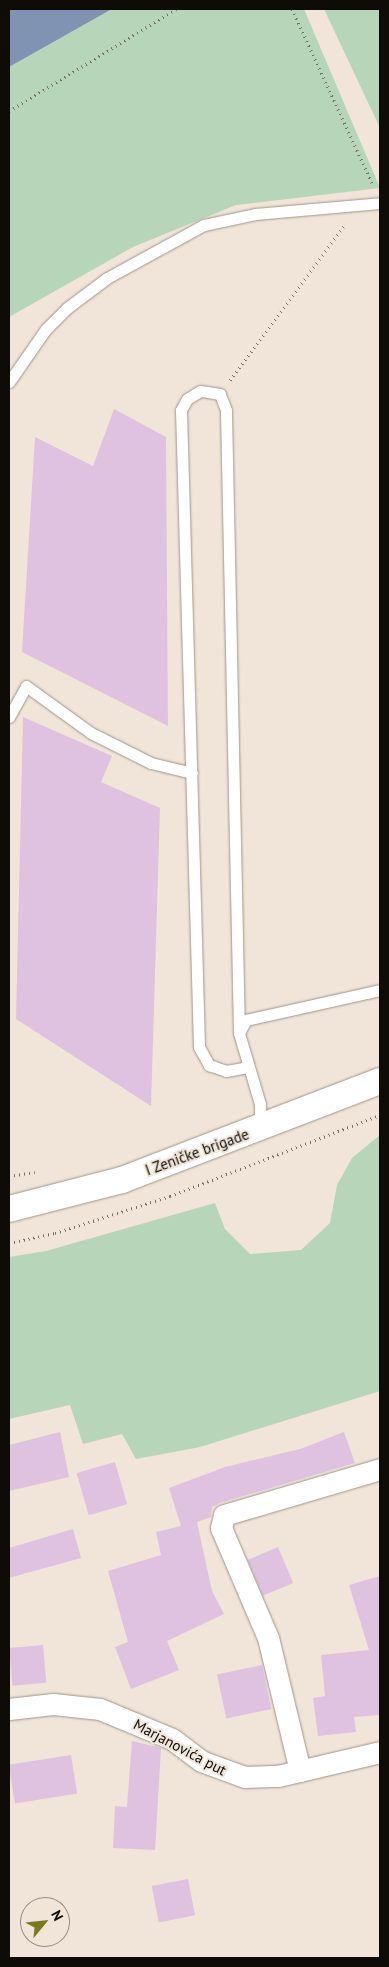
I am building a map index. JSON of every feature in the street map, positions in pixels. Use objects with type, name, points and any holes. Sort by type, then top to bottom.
[{"type":"street","name":"I Zeničke brigade","points":[[9,1209],[122,1180],[260,1129],[380,1081]]},
{"type":"street","points":[[300,1771],[268,1638],[221,1528],[222,1522],[224,1515],[241,1508],[380,1469]]},
{"type":"street","name":"Marjanovića put","points":[[9,1709],[53,1704],[100,1709],[172,1739],[201,1761],[233,1774],[255,1777],[300,1771],[380,1752]]},
{"type":"lane","points":[[9,382],[46,329],[67,308],[107,278],[204,225],[255,214],[359,205],[378,198]]},
{"type":"lane","points":[[248,1067],[226,1071],[209,1065],[199,1047],[181,410],[187,399],[200,391],[220,394],[226,410],[239,1033],[260,1104],[260,1129]]},
{"type":"lane","points":[[9,717],[26,686],[90,733],[150,763],[192,773]]},
{"type":"lane","points":[[239,1033],[246,1020],[380,990]]},
{"type":"path","points":[[9,111],[176,9]]},
{"type":"path","points":[[292,9],[378,198]]},
{"type":"path","points":[[220,394],[359,205]]},
{"type":"path","points":[[9,1243],[55,1233],[170,1196],[380,1115]]},
{"type":"green space","points":[[112,9],[304,9],[380,188],[236,205],[133,247],[9,317],[9,67]]},
{"type":"green space","points":[[324,9],[380,9],[380,128]]},
{"type":"green space","points":[[380,1135],[380,1391],[200,1447],[136,1459],[122,1434],[83,1444],[70,1405],[9,1419],[9,1257],[46,1251],[215,1203],[225,1229],[250,1254],[301,1250],[330,1223],[337,1185],[352,1158]]},
{"type":"water","points":[[9,9],[112,9],[9,67]]},
{"type":"building","points":[[114,409],[166,437],[168,726],[22,652],[35,437],[93,466]]},
{"type":"building","points":[[23,717],[112,756],[101,782],[160,808],[151,1106],[16,1019]]},
{"type":"building","points":[[60,1432],[69,1477],[9,1491],[9,1445]]},
{"type":"building","points":[[344,1432],[355,1463],[220,1503],[212,1507],[211,1517],[197,1522],[212,1591],[224,1614],[167,1641],[179,1670],[131,1689],[115,1647],[128,1642],[108,1571],[161,1555],[156,1532],[181,1526],[169,1488],[225,1467],[300,1449]]},
{"type":"building","points":[[115,1462],[127,1504],[89,1515],[77,1473]]},
{"type":"building","points":[[73,1529],[81,1558],[9,1578],[9,1548]]},
{"type":"building","points":[[278,1547],[293,1583],[263,1596],[248,1560]]},
{"type":"building","points":[[380,1576],[380,1715],[354,1717],[356,1732],[318,1736],[313,1698],[325,1696],[321,1655],[369,1650],[349,1585]]},
{"type":"building","points":[[43,1645],[46,1683],[12,1686],[9,1648]]},
{"type":"building","points":[[262,1665],[271,1709],[226,1719],[217,1675]]},
{"type":"building","points":[[132,1741],[161,1748],[155,1850],[113,1848],[115,1806],[127,1807]]},
{"type":"building","points":[[71,1755],[77,1794],[15,1803],[9,1765]]},
{"type":"building","points":[[188,1879],[195,1915],[159,1922],[152,1886]]}]
